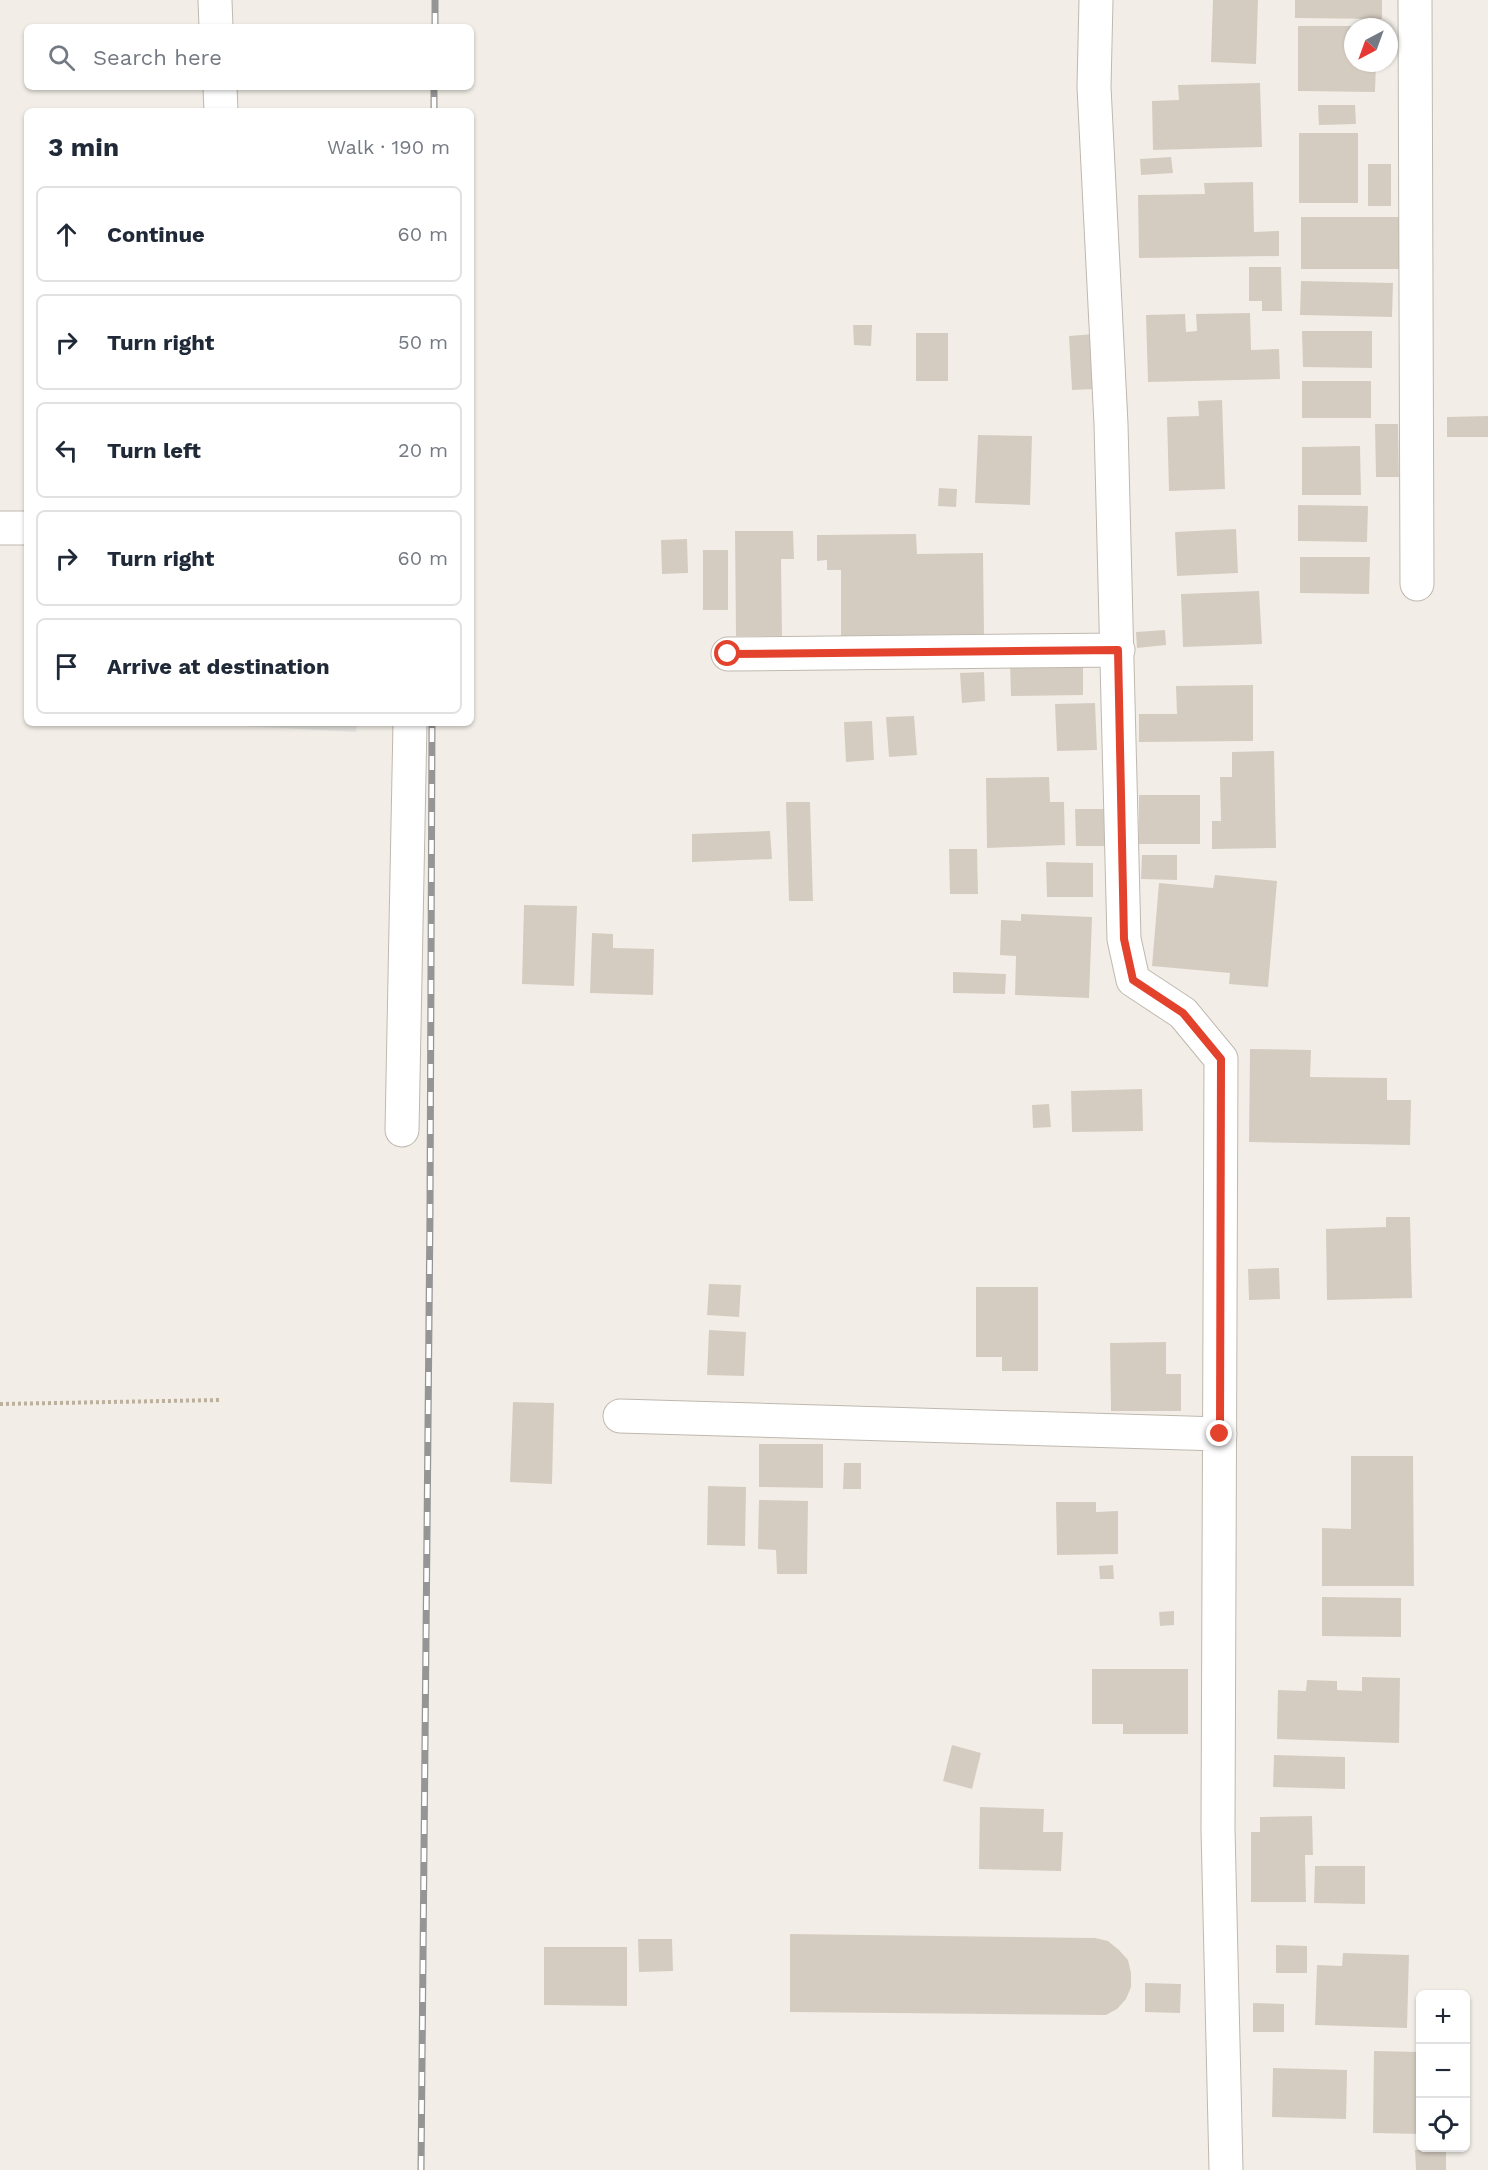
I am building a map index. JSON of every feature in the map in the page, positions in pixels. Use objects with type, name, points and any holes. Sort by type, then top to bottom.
[{"type":"street","points":[[215,0],[216,24]]},
{"type":"street","points":[[1096,0],[1094,87],[1111,424],[1124,939],[1133,980],[1183,1013],[1221,1059],[1218,1829],[1226,2170]]},
{"type":"street","points":[[1415,0],[1416,585]]},
{"type":"street","points":[[220,90],[221,108]]},
{"type":"street","points":[[0,528],[24,528]]},
{"type":"street","points":[[728,654],[1118,650]]},
{"type":"street","points":[[402,1130],[410,726]]},
{"type":"street","points":[[620,1416],[1220,1434]]},
{"type":"path","points":[[0,1404],[220,1401]]},
{"type":"shaded area","points":[[244,726],[357,726],[356,732]]},
{"type":"building","points":[[1213,0],[1258,0],[1256,64],[1211,62]]},
{"type":"building","points":[[1295,0],[1382,0],[1382,18],[1295,18]]},
{"type":"building","points":[[1298,26],[1344,26],[1344,72],[1376,72],[1375,92],[1298,91]]},
{"type":"building","points":[[1260,83],[1262,147],[1153,150],[1152,101],[1179,100],[1178,85]]},
{"type":"building","points":[[1318,105],[1355,105],[1356,124],[1319,125]]},
{"type":"building","points":[[1299,133],[1358,133],[1358,203],[1299,203]]},
{"type":"building","points":[[1171,157],[1173,173],[1141,175],[1140,159]]},
{"type":"building","points":[[1368,164],[1391,164],[1391,206],[1368,206]]},
{"type":"building","points":[[1253,182],[1254,232],[1279,231],[1279,256],[1139,258],[1138,195],[1205,194],[1204,183]]},
{"type":"building","points":[[1301,217],[1399,217],[1399,269],[1301,269]]},
{"type":"building","points":[[1249,267],[1281,267],[1282,311],[1262,311],[1262,301],[1249,301]]},
{"type":"building","points":[[1301,281],[1393,283],[1392,317],[1300,315]]},
{"type":"building","points":[[1250,313],[1251,350],[1279,349],[1280,379],[1148,382],[1146,315],[1185,314],[1186,332],[1197,331],[1196,314]]},
{"type":"building","points":[[853,325],[872,325],[871,346],[854,345]]},
{"type":"building","points":[[1302,331],[1372,331],[1372,368],[1303,367]]},
{"type":"building","points":[[916,333],[948,333],[948,381],[916,381]]},
{"type":"building","points":[[1094,334],[1096,389],[1072,390],[1069,336]]},
{"type":"building","points":[[1302,381],[1371,381],[1371,418],[1302,418]]},
{"type":"building","points":[[1222,400],[1225,489],[1169,491],[1167,417],[1199,416],[1198,401]]},
{"type":"building","points":[[1488,416],[1488,437],[1447,437],[1447,417]]},
{"type":"building","points":[[1375,424],[1398,424],[1399,477],[1376,477]]},
{"type":"building","points":[[978,435],[1032,436],[1030,505],[975,503]]},
{"type":"building","points":[[1360,446],[1361,495],[1302,495],[1302,447]]},
{"type":"building","points":[[939,488],[957,489],[956,507],[938,506]]},
{"type":"building","points":[[1298,505],[1368,506],[1367,542],[1298,541]]},
{"type":"building","points":[[1236,529],[1238,573],[1177,576],[1175,532]]},
{"type":"building","points":[[735,531],[793,531],[794,559],[781,559],[782,636],[736,636]]},
{"type":"building","points":[[916,534],[917,554],[983,553],[984,634],[841,636],[841,570],[827,570],[827,560],[817,561],[817,535]]},
{"type":"building","points":[[687,539],[688,573],[662,574],[661,540]]},
{"type":"building","points":[[703,550],[728,550],[728,610],[703,610]]},
{"type":"building","points":[[1300,557],[1370,557],[1369,594],[1300,593]]},
{"type":"building","points":[[1259,591],[1262,644],[1183,647],[1181,594]]},
{"type":"building","points":[[1165,630],[1166,645],[1137,648],[1136,632]]},
{"type":"building","points":[[1083,663],[1083,695],[1011,696],[1010,664]]},
{"type":"building","points":[[984,672],[985,701],[962,703],[960,673]]},
{"type":"building","points":[[1253,685],[1253,741],[1139,742],[1139,714],[1177,714],[1176,686]]},
{"type":"building","points":[[1095,703],[1097,750],[1057,751],[1055,704]]},
{"type":"building","points":[[914,716],[917,755],[889,757],[886,717]]},
{"type":"building","points":[[872,721],[874,760],[846,762],[844,722]]},
{"type":"building","points":[[1274,751],[1276,848],[1212,849],[1212,821],[1221,821],[1220,777],[1232,777],[1232,752]]},
{"type":"building","points":[[1049,777],[1050,802],[1064,802],[1065,845],[987,848],[986,778]]},
{"type":"building","points":[[1139,795],[1200,795],[1200,844],[1139,844]]},
{"type":"building","points":[[786,802],[810,802],[813,901],[789,901]]},
{"type":"building","points":[[1075,809],[1105,809],[1105,846],[1076,846]]},
{"type":"building","points":[[770,831],[772,859],[692,862],[692,834]]},
{"type":"building","points":[[949,849],[977,849],[978,894],[950,894]]},
{"type":"building","points":[[1142,855],[1177,855],[1177,880],[1141,879]]},
{"type":"building","points":[[1046,862],[1093,863],[1093,897],[1047,897]]},
{"type":"building","points":[[1215,875],[1277,881],[1268,987],[1229,984],[1230,973],[1152,966],[1159,883],[1213,888]]},
{"type":"building","points":[[524,905],[577,906],[574,986],[522,984]]},
{"type":"building","points":[[1021,914],[1092,917],[1089,998],[1015,995],[1016,956],[1000,955],[1001,920],[1021,921]]},
{"type":"building","points":[[592,933],[613,934],[613,948],[654,949],[653,995],[590,993]]},
{"type":"building","points":[[953,972],[1006,974],[1005,994],[953,993]]},
{"type":"building","points":[[1250,1049],[1311,1050],[1310,1077],[1387,1078],[1387,1100],[1411,1100],[1410,1145],[1249,1142]]},
{"type":"building","points":[[1142,1089],[1143,1131],[1072,1132],[1071,1091]]},
{"type":"building","points":[[1049,1104],[1051,1127],[1033,1128],[1032,1105]]},
{"type":"building","points":[[1386,1217],[1410,1217],[1412,1298],[1327,1300],[1326,1229],[1386,1227]]},
{"type":"building","points":[[1279,1268],[1280,1299],[1249,1300],[1248,1269]]},
{"type":"building","points":[[709,1284],[741,1285],[739,1317],[707,1315]]},
{"type":"building","points":[[976,1287],[1038,1287],[1038,1371],[1002,1371],[1002,1357],[976,1357]]},
{"type":"building","points":[[709,1330],[746,1332],[744,1376],[707,1375]]},
{"type":"building","points":[[1166,1342],[1166,1374],[1181,1374],[1181,1411],[1111,1411],[1110,1343]]},
{"type":"building","points":[[513,1402],[554,1403],[552,1484],[510,1482]]},
{"type":"building","points":[[759,1444],[823,1444],[823,1488],[759,1487]]},
{"type":"building","points":[[1351,1456],[1413,1456],[1414,1586],[1322,1586],[1322,1528],[1351,1529]]},
{"type":"building","points":[[844,1463],[861,1463],[861,1489],[843,1489]]},
{"type":"building","points":[[708,1486],[746,1487],[745,1546],[707,1545]]},
{"type":"building","points":[[759,1500],[808,1501],[807,1574],[777,1574],[776,1550],[758,1549]]},
{"type":"building","points":[[1056,1502],[1096,1502],[1096,1512],[1118,1511],[1118,1554],[1057,1555]]},
{"type":"building","points":[[1113,1565],[1114,1579],[1100,1579],[1099,1566]]},
{"type":"building","points":[[1322,1597],[1401,1598],[1401,1637],[1322,1636]]},
{"type":"building","points":[[1174,1611],[1174,1625],[1160,1626],[1159,1612]]},
{"type":"building","points":[[1092,1669],[1188,1669],[1188,1734],[1123,1734],[1123,1724],[1092,1724]]},
{"type":"building","points":[[1362,1677],[1400,1678],[1399,1743],[1277,1739],[1278,1690],[1306,1691],[1307,1680],[1337,1681],[1337,1690],[1362,1691]]},
{"type":"building","points":[[952,1745],[981,1753],[972,1789],[943,1781]]},
{"type":"building","points":[[1274,1755],[1345,1757],[1345,1789],[1273,1787]]},
{"type":"building","points":[[980,1807],[1044,1809],[1043,1832],[1063,1832],[1061,1871],[979,1869]]},
{"type":"building","points":[[1312,1816],[1313,1855],[1305,1855],[1306,1902],[1251,1902],[1251,1832],[1260,1832],[1260,1817]]},
{"type":"building","points":[[1315,1866],[1365,1866],[1365,1904],[1314,1903]]},
{"type":"building","points":[[790,1934],[1095,1938],[1108,1941],[1128,1960],[1131,1987],[1126,1999],[1117,2009],[1106,2015],[790,2012]]},
{"type":"building","points":[[638,1939],[672,1939],[673,1971],[639,1972]]},
{"type":"building","points":[[1276,1945],[1307,1946],[1307,1973],[1276,1973]]},
{"type":"building","points":[[544,1947],[627,1947],[627,2006],[544,2005]]},
{"type":"building","points":[[1343,1953],[1409,1955],[1407,2028],[1315,2025],[1317,1965],[1342,1966]]},
{"type":"building","points":[[1145,1983],[1181,1984],[1180,2013],[1145,2012]]},
{"type":"building","points":[[1253,2003],[1284,2004],[1284,2032],[1253,2032]]},
{"type":"building","points":[[1374,2051],[1416,2052],[1416,2134],[1373,2133]]},
{"type":"building","points":[[1273,2068],[1347,2070],[1346,2119],[1272,2117]]},
{"type":"building","points":[[1415,2150],[1416,2152],[1446,2152],[1446,2170],[1416,2170]]},
{"type":"railway","points":[[435,0],[435,24]]},
{"type":"railway","points":[[434,90],[434,108]]},
{"type":"railway","points":[[421,2170],[432,726]]},
{"type":"route","points":[[728,654],[1118,650],[1124,939],[1133,980],[1183,1013],[1221,1059],[1220,1434]]}]
